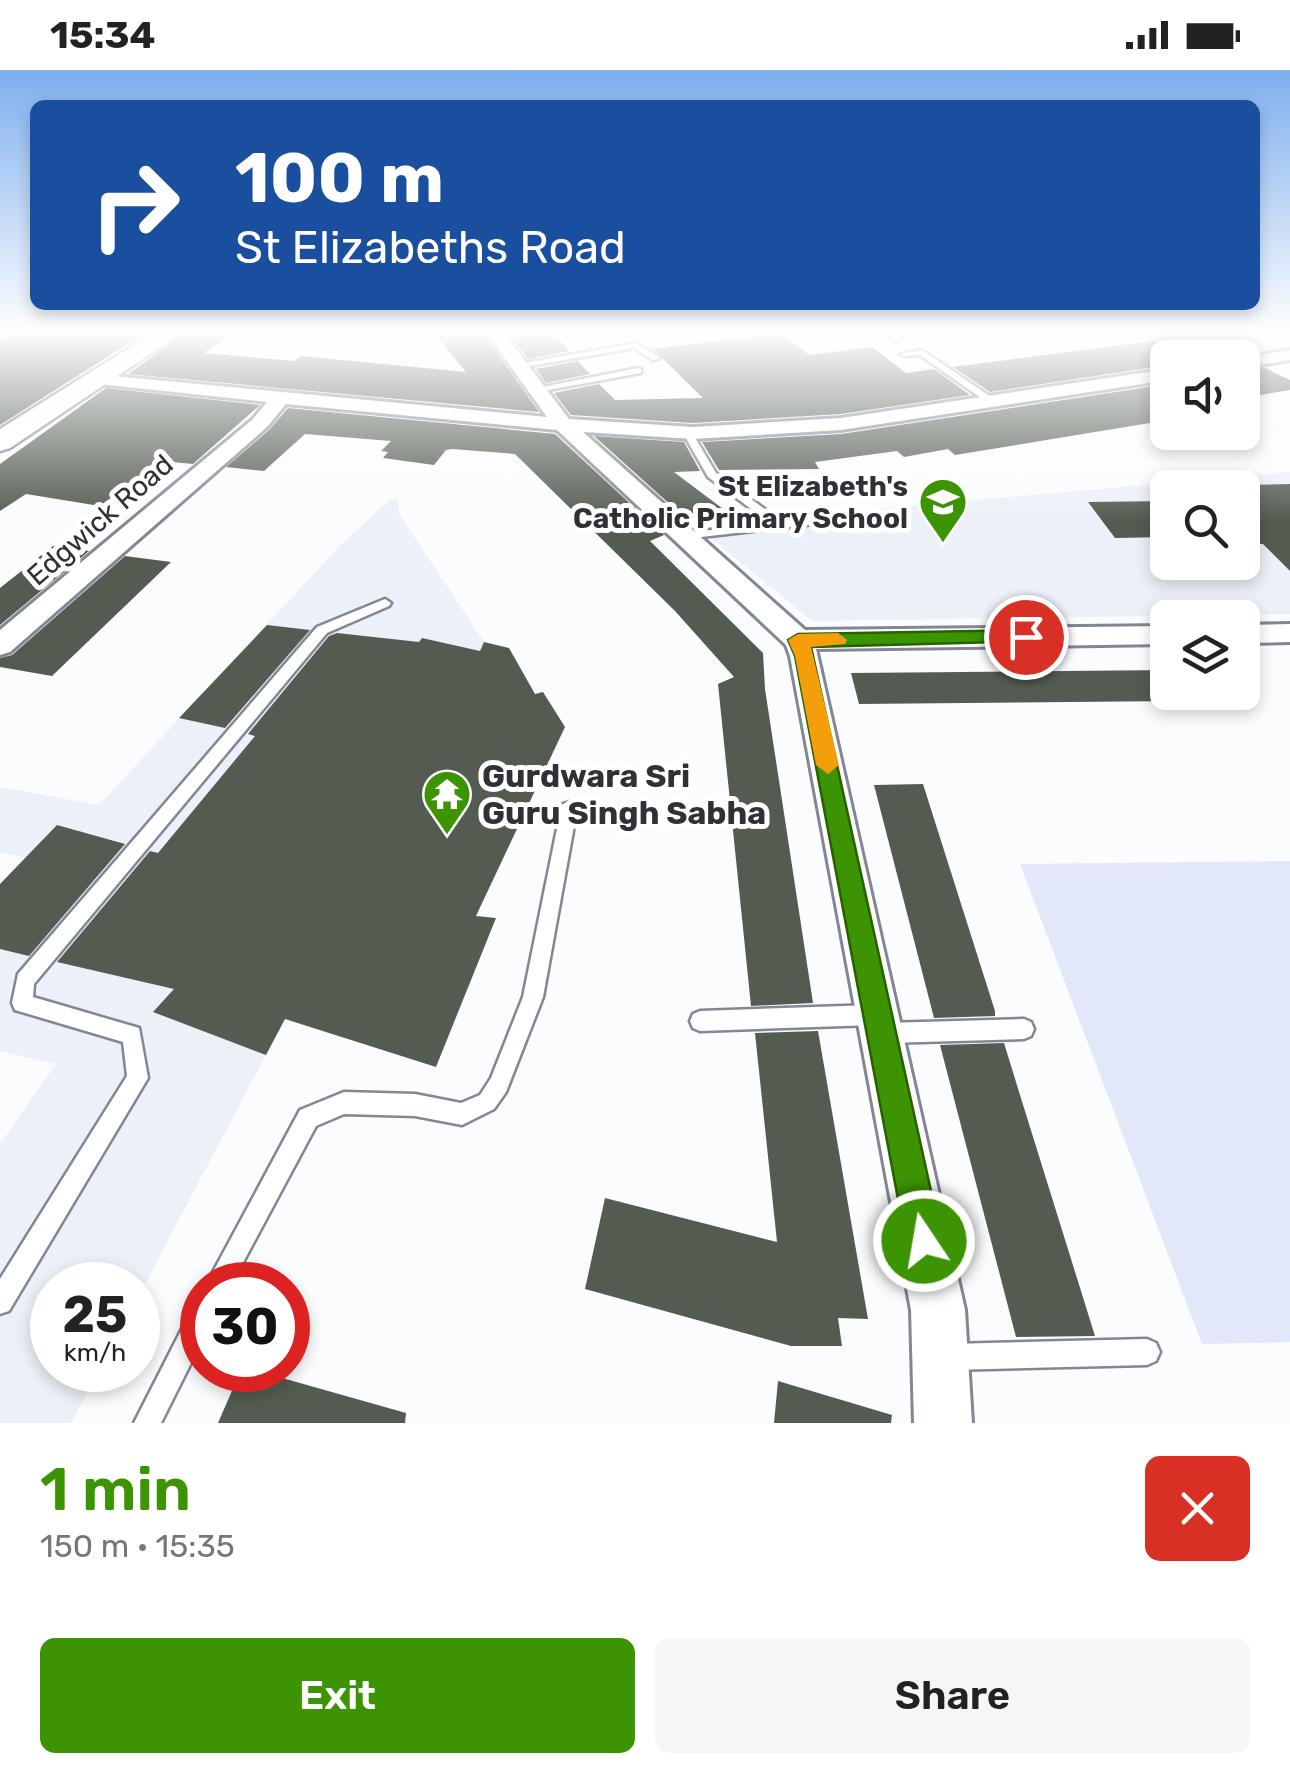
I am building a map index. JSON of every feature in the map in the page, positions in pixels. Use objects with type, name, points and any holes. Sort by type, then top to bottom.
[{"type":"main road","points":[[0,442],[72,395]]},
{"type":"street","points":[[254,395],[566,426],[688,433],[827,425],[1029,395]]},
{"type":"street","points":[[542,395],[566,426],[798,640],[805,656],[938,1310],[943,1423]]},
{"type":"street","name":"Edgwick Road","points":[[0,645],[260,423],[280,398]]},
{"type":"street","points":[[1260,634],[1290,633]]},
{"type":"street","points":[[798,640],[1150,635]]},
{"type":"lane","points":[[983,395],[991,401]]},
{"type":"lane","points":[[688,433],[712,475],[762,512]]},
{"type":"lane","points":[[684,536],[846,518]]},
{"type":"lane","points":[[0,1302],[138,1078],[132,1035],[22,1003],[24,980],[322,630],[385,602]]},
{"type":"lane","points":[[230,1262],[308,1118],[344,1103],[415,1105],[462,1114],[487,1102],[499,1085],[533,996],[569,809]]},
{"type":"lane","points":[[700,1021],[1024,1028]]},
{"type":"lane","points":[[940,1357],[1147,1352]]},
{"type":"lane","points":[[147,1423],[180,1359]]},
{"type":"shaded area","name":"St Elizabeth's Catholic Primary School","points":[[1290,472],[1290,614],[1260,614],[1260,600],[1150,600],[1150,616],[812,621],[695,525],[1150,484],[1150,580],[1260,580],[1260,475]]},
{"type":"shaded area","points":[[398,499],[399,514],[484,642],[156,1262],[30,1262],[30,1392],[87,1392],[71,1423],[0,1423],[0,1144],[56,1064],[0,1051],[0,907],[40,861],[0,852],[0,787],[99,805],[338,548],[389,500]]},
{"type":"shaded area","points":[[1290,861],[1290,1342],[1202,1344],[1020,864]]},
{"type":"building","points":[[0,395],[47,395],[0,425]]},
{"type":"building","points":[[96,395],[171,395],[260,405],[193,464],[161,461],[100,506],[26,494],[0,511],[0,464]]},
{"type":"building","points":[[357,395],[527,395],[539,412]]},
{"type":"building","points":[[556,395],[610,395],[615,400],[703,398],[700,395],[969,395],[841,414],[693,423],[571,415]]},
{"type":"building","points":[[1095,395],[1150,395],[1150,423],[955,455],[948,449],[904,457],[897,451],[815,462],[819,469],[719,470],[702,442],[841,434]]},
{"type":"building","points":[[288,408],[555,434],[664,535],[650,541],[763,653],[765,689],[813,1003],[751,1006],[718,684],[734,677],[675,611],[515,454],[452,449],[446,450],[434,465],[383,458],[388,452],[381,451],[391,441],[305,434],[264,471],[226,467]]},
{"type":"building","points":[[594,436],[684,442],[700,471],[674,472],[727,512],[693,525]]},
{"type":"building","points":[[1290,484],[1290,571],[1260,544],[1260,485]]},
{"type":"building","points":[[1150,501],[1150,537],[1115,538],[1088,502]]},
{"type":"building","points":[[53,546],[89,551],[0,625],[0,588]]},
{"type":"building","points":[[125,556],[171,562],[52,676],[0,667],[0,658],[12,655]]},
{"type":"building","points":[[267,625],[310,630],[225,728],[179,718]]},
{"type":"building","points":[[337,633],[419,642],[422,638],[480,651],[484,642],[509,648],[535,694],[543,692],[565,727],[476,916],[496,918],[436,1067],[285,1019],[266,1055],[153,1012],[174,989],[57,962],[150,851],[158,853],[255,736],[248,734],[329,636]]},
{"type":"building","points":[[1150,670],[1150,701],[859,704],[851,673]]},
{"type":"building","points":[[923,784],[995,1016],[934,1018],[874,785]]},
{"type":"building","points":[[57,825],[125,844],[29,956],[0,949],[0,884]]},
{"type":"building","points":[[818,1031],[868,1319],[838,1318],[842,1346],[791,1346],[585,1289],[605,1198],[777,1242],[755,1033]]},
{"type":"building","points":[[1004,1043],[1095,1336],[1016,1337],[940,1045]]},
{"type":"building","points":[[778,1381],[892,1415],[891,1423],[774,1423]]},
{"type":"building","points":[[310,1386],[406,1413],[405,1423],[218,1423],[231,1392],[310,1392]]},
{"type":"slow traffic","points":[[828,765],[805,656],[798,640],[838,640]]},
{"type":"place","name":"St Elizabeth's Catholic Primary School","points":[[943,544]]},
{"type":"place","name":"Gurdwara Sri Guru Singh Sabha","points":[[447,836]]},
{"type":"route","points":[[924,1241],[805,656],[798,640],[1026,637]]}]
